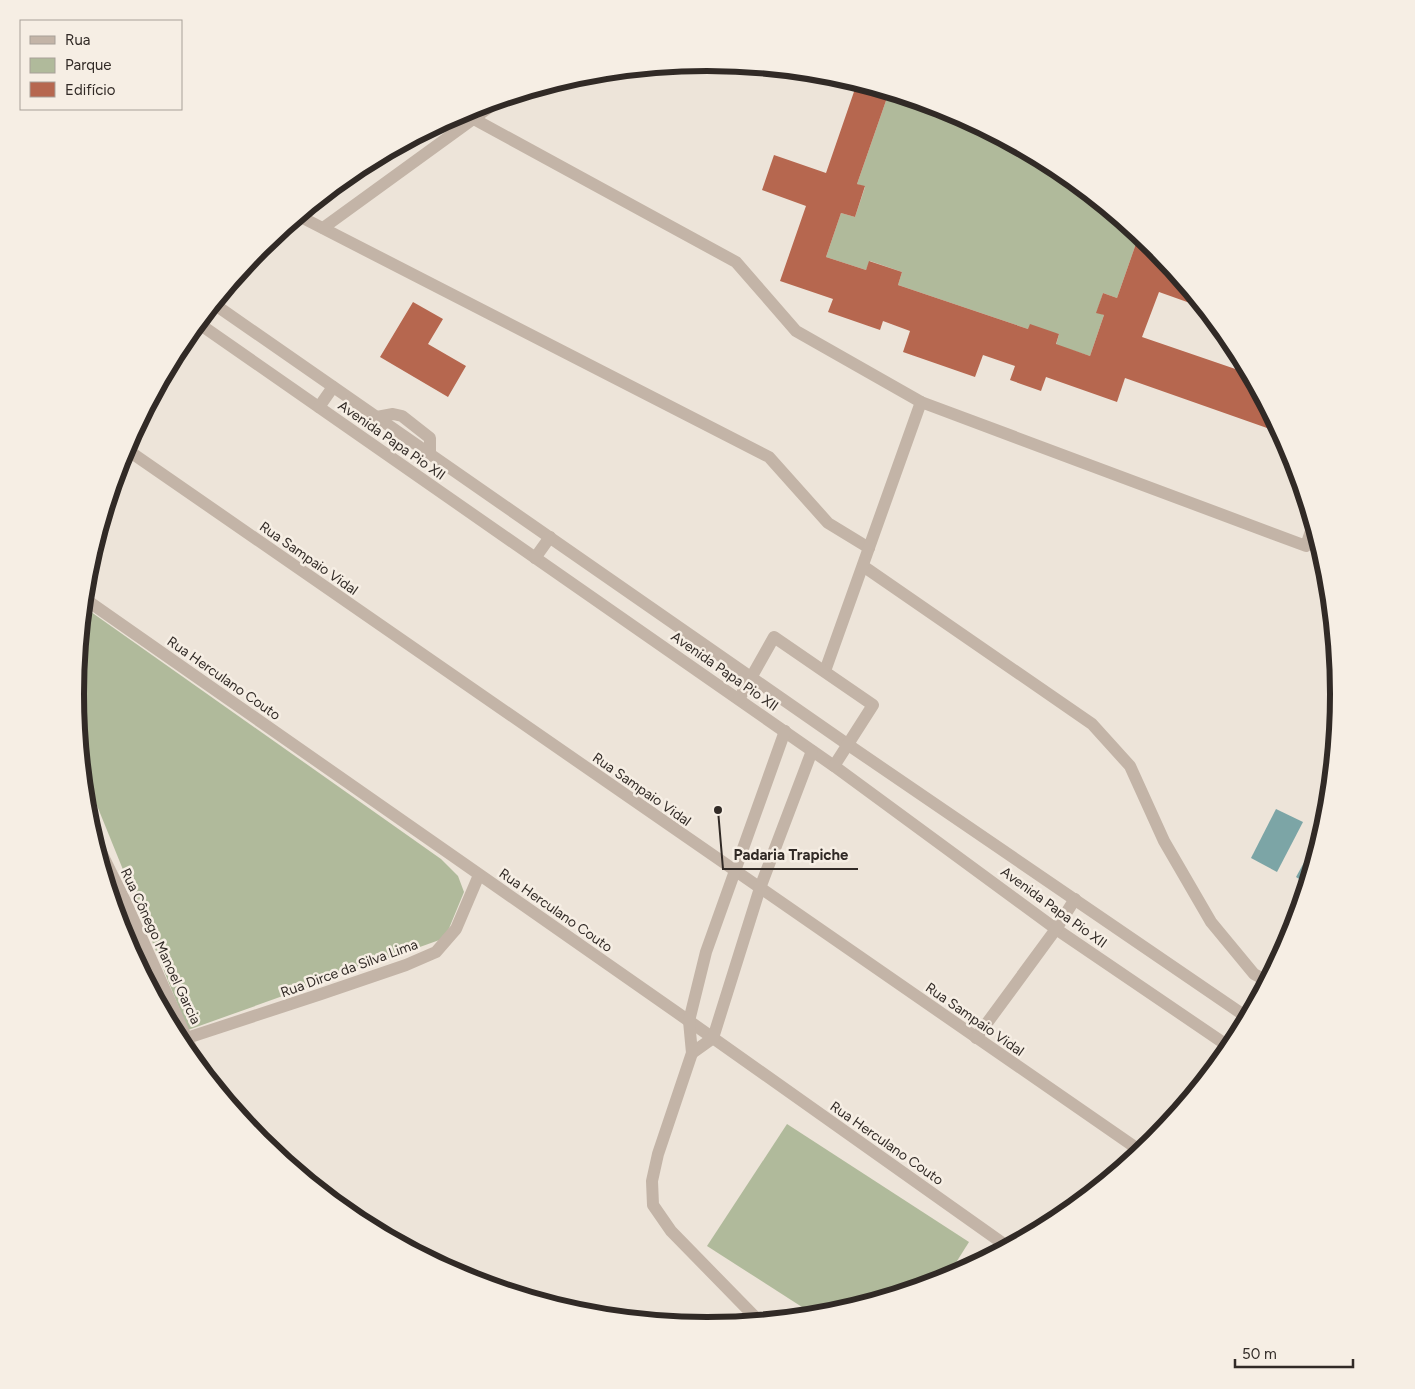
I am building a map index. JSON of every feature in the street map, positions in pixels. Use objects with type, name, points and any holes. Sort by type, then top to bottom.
[{"type":"street","points":[[323,228],[472,118],[736,262],[796,331],[921,402],[1306,546],[1310,534]]},
{"type":"street","points":[[305,219],[768,457],[828,523],[869,548]]},
{"type":"street","name":"Avenida Papa Pio XII","points":[[219,308],[752,676],[847,744],[1242,1014]]},
{"type":"street","name":"Avenida Papa Pio XII","points":[[204,327],[785,731],[1056,929],[1224,1043]]},
{"type":"street","points":[[319,407],[333,387]]},
{"type":"street","points":[[825,671],[921,402]]},
{"type":"street","name":"Rua Sampaio Vidal","points":[[133,454],[733,871],[1135,1147]]},
{"type":"street","points":[[535,558],[550,537]]},
{"type":"street","points":[[863,566],[1092,724],[1130,766],[1164,841],[1211,922],[1254,974],[1262,978]]},
{"type":"street","name":"Rua Herculano Couto","points":[[91,604],[689,1021],[1002,1243]]},
{"type":"street","points":[[739,699],[774,637],[825,671],[873,705],[834,766]]},
{"type":"street","points":[[753,1316],[671,1231],[653,1204],[652,1181],[658,1154],[692,1053],[689,1021],[706,952],[733,871],[785,731]]},
{"type":"street","points":[[692,1053],[713,1038],[760,888],[812,751]]},
{"type":"street","name":"Rua Cônego Manoel Garcia","points":[[109,868],[125,901],[171,1012]]},
{"type":"street","name":"Rua Dirce da Silva Lima","points":[[186,1036],[322,994],[406,965],[436,952],[456,929],[479,875]]},
{"type":"street","points":[[976,1038],[1056,929],[1075,899]]},
{"type":"green space","points":[[887,98],[946,119],[983,136],[1054,176],[1087,200],[1136,243],[1117,298],[1103,293],[1097,312],[1104,315],[1090,356],[1056,345],[1059,334],[1028,329],[898,285],[902,272],[870,261],[866,270],[826,257],[841,213],[855,217],[865,187],[857,184]]},
{"type":"green space","points":[[90,611],[441,859],[458,876],[464,892],[445,938],[188,1030],[93,795],[86,735],[84,694]]},
{"type":"green space","points":[[787,1124],[969,1242],[953,1267],[946,1270],[908,1285],[869,1297],[806,1309],[707,1246]]},
{"type":"water","points":[[1276,809],[1303,822],[1277,872],[1251,858]]},
{"type":"water","points":[[1312,848],[1302,881],[1296,877]]},
{"type":"building","points":[[855,89],[887,98],[857,184],[865,186],[855,217],[841,213],[826,257],[866,270],[869,261],[902,272],[898,285],[1028,329],[1030,324],[1059,334],[1056,344],[1090,356],[1104,315],[1096,313],[1103,293],[1117,298],[1136,243],[1193,304],[1159,292],[1142,337],[1239,370],[1271,429],[1125,378],[1117,402],[1046,377],[1041,391],[1010,380],[1015,366],[983,355],[975,377],[903,352],[910,331],[883,321],[880,330],[828,312],[833,299],[780,281],[806,206],[762,190],[774,155],[826,173]]},
{"type":"building","points":[[413,302],[443,319],[428,344],[466,366],[448,397],[380,357]]},
{"type":"place","name":"Padaria Trapiche","points":[[718,810]]}]
